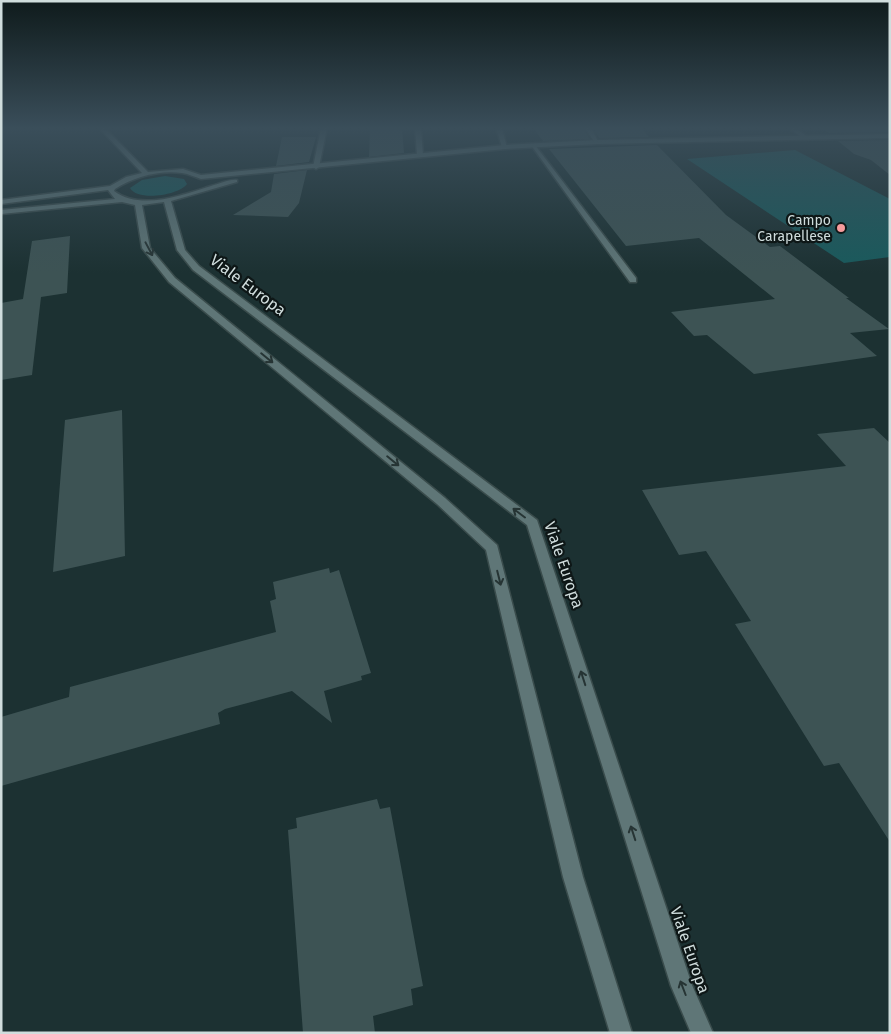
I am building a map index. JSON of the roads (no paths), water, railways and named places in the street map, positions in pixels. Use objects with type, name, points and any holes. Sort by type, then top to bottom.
[{"type":"street","points":[[1,202],[112,188],[134,176]]},
{"type":"street","points":[[196,191],[202,186],[201,177],[210,176]]},
{"type":"street","points":[[1,212],[122,200],[138,202],[168,200],[196,191],[265,176]]},
{"type":"street","points":[[555,176],[632,280]]},
{"type":"street","points":[[112,188],[111,192],[114,196],[122,200]]},
{"type":"street","name":"Viale Europa","points":[[168,200],[168,208],[181,250],[196,268],[533,524],[682,986],[702,1033]]},
{"type":"street","points":[[138,202],[146,248],[172,280],[441,501],[492,548],[573,877],[621,1033]]},
{"type":"place","name":"Campo Carapellese","points":[[841,228]]}]
